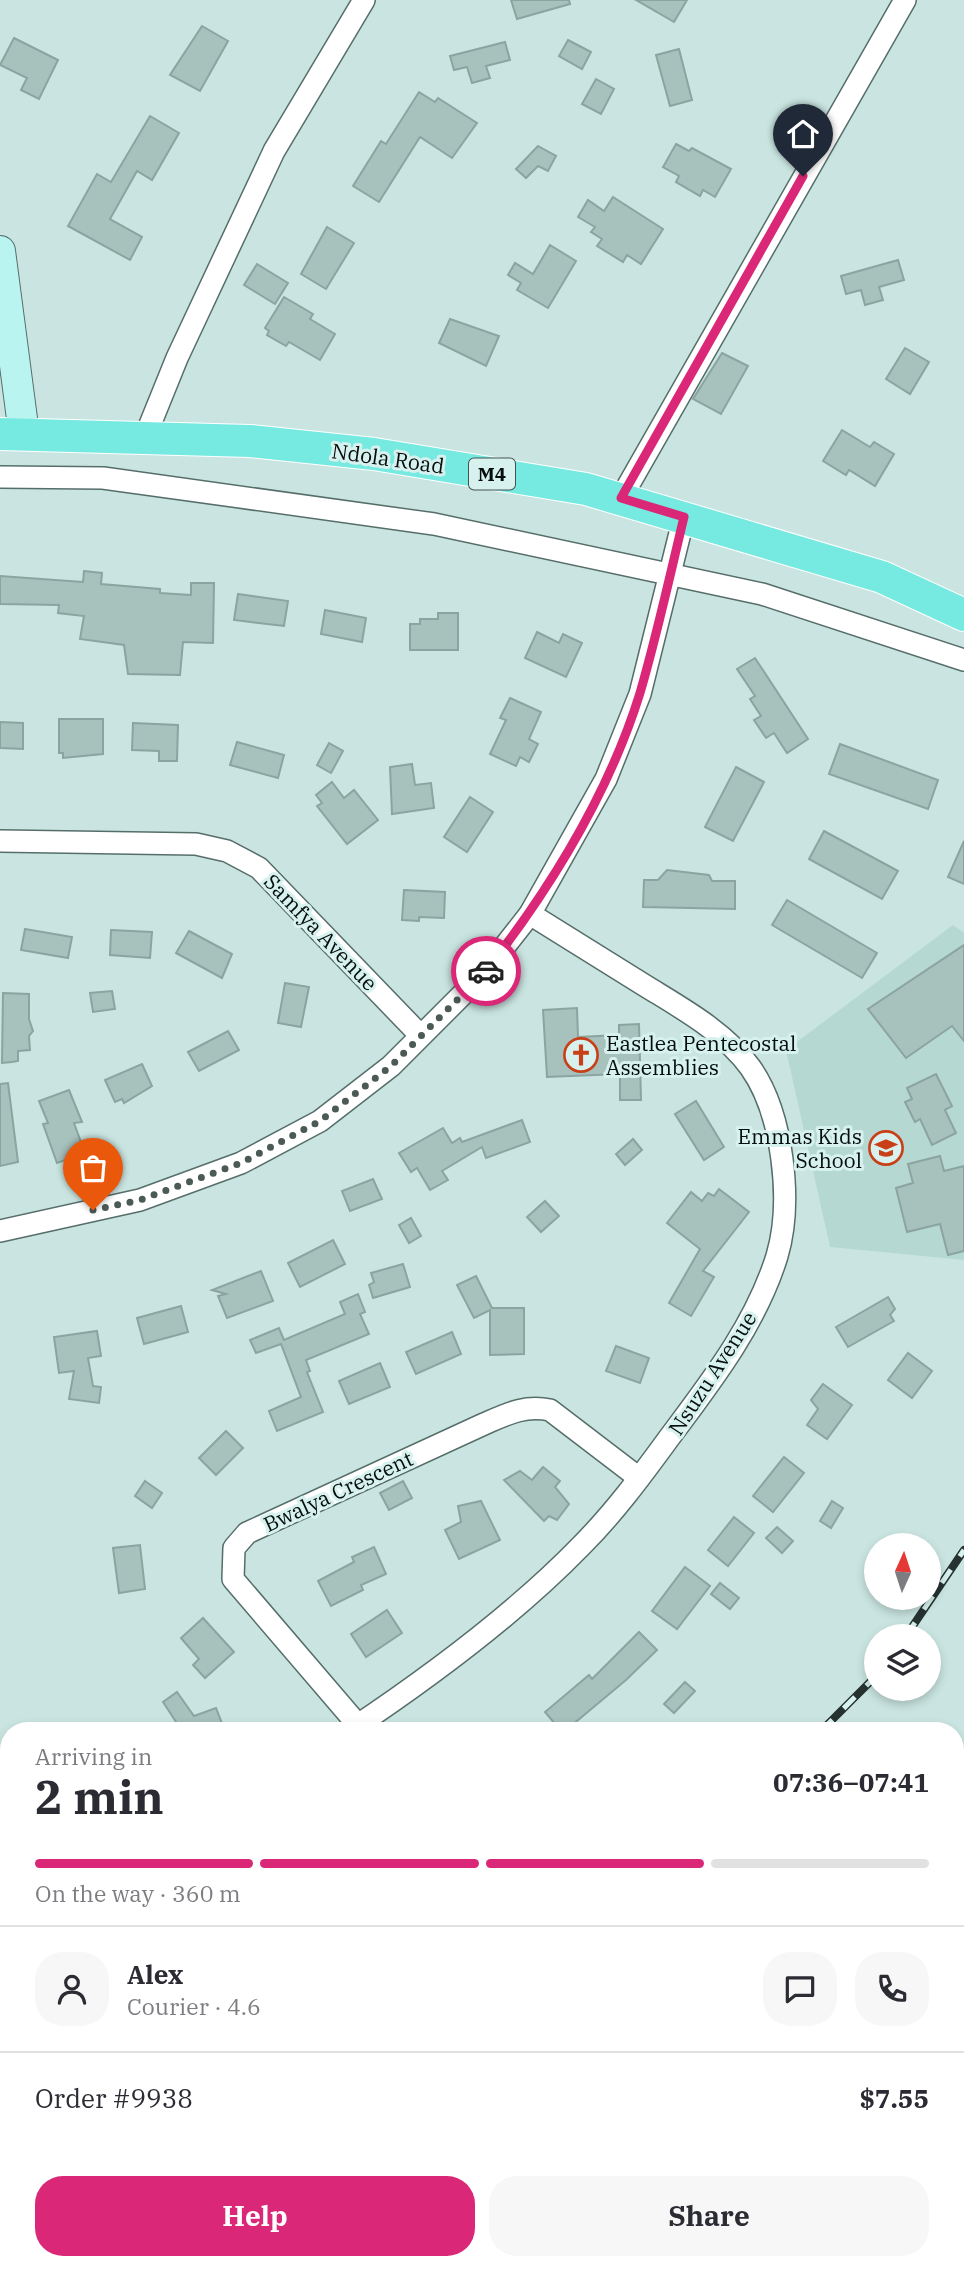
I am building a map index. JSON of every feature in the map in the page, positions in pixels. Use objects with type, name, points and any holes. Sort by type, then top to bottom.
[{"type":"main road","name":"Ndola Road","points":[[12,434],[250,441],[374,454],[586,489],[882,577],[964,615]]},
{"type":"street","points":[[145,437],[177,358],[274,151],[364,0]]},
{"type":"street","points":[[621,498],[905,0]]},
{"type":"street","points":[[0,251],[12,434]]},
{"type":"street","points":[[0,477],[103,478],[434,524],[762,594],[964,660]]},
{"type":"street","points":[[0,1231],[140,1200],[241,1163],[320,1121],[391,1066],[483,974],[530,914],[606,779],[639,694],[684,517]]},
{"type":"street","name":"Samfya Avenue","points":[[0,841],[196,844],[227,851],[259,868],[420,1035]]},
{"type":"street","name":"Nsuzu Avenue","points":[[362,1722],[509,1611],[581,1546],[639,1478],[708,1386],[746,1328],[777,1256],[783,1224],[784,1173],[777,1134],[766,1098],[750,1067],[722,1038],[678,1006],[530,914]]},
{"type":"street","name":"Bwalya Crescent","points":[[349,1722],[233,1580],[234,1548],[247,1533],[484,1424],[520,1409],[534,1407],[550,1410],[639,1478]]},
{"type":"shaded area","name":"Emmas Kids School","points":[[953,925],[964,933],[964,1260],[830,1247],[786,1050]]},
{"type":"building","points":[[511,0],[569,0],[570,4],[517,19]]},
{"type":"building","points":[[636,0],[687,0],[674,22]]},
{"type":"building","points":[[202,26],[228,41],[200,91],[170,75]]},
{"type":"building","points":[[14,38],[58,60],[39,99],[21,90],[27,78],[0,65]]},
{"type":"building","points":[[568,40],[591,52],[582,69],[559,56]]},
{"type":"building","points":[[505,42],[510,60],[486,66],[490,78],[472,83],[467,67],[454,70],[450,56]]},
{"type":"building","points":[[679,49],[692,100],[670,106],[656,55]]},
{"type":"building","points":[[596,79],[614,89],[601,114],[582,104]]},
{"type":"building","points":[[419,92],[435,102],[438,98],[477,123],[452,158],[420,137],[379,202],[353,186],[381,141],[386,144]]},
{"type":"building","points":[[150,116],[179,133],[152,180],[137,171],[110,219],[142,237],[130,260],[68,226],[97,174],[111,182]]},
{"type":"building","points":[[676,144],[689,151],[692,148],[731,169],[715,197],[703,190],[700,196],[676,182],[679,176],[663,167]]},
{"type":"building","points":[[538,146],[556,156],[548,171],[538,166],[526,178],[516,169]]},
{"type":"building","points":[[613,197],[663,229],[641,264],[627,255],[623,262],[597,246],[602,239],[591,232],[595,227],[578,217],[588,200],[604,211]]},
{"type":"building","points":[[327,227],[354,243],[326,289],[301,274]]},
{"type":"building","points":[[550,245],[576,261],[548,308],[517,290],[521,283],[508,275],[515,263],[533,274]]},
{"type":"building","points":[[898,260],[904,280],[879,287],[883,300],[865,305],[861,290],[846,294],[841,276]]},
{"type":"building","points":[[257,264],[288,283],[275,304],[244,285]]},
{"type":"building","points":[[284,297],[313,314],[310,319],[335,334],[320,360],[289,342],[286,346],[267,335],[269,331],[265,328]]},
{"type":"building","points":[[450,319],[499,336],[486,366],[439,343]]},
{"type":"building","points":[[905,348],[929,362],[910,394],[886,379]]},
{"type":"building","points":[[722,353],[748,366],[721,414],[693,399]]},
{"type":"building","points":[[842,430],[870,447],[874,442],[894,454],[875,486],[849,470],[846,475],[823,461]]},
{"type":"building","points":[[84,571],[102,573],[101,584],[160,589],[160,593],[191,595],[191,583],[214,583],[213,643],[183,642],[180,675],[128,674],[124,645],[80,639],[84,616],[58,613],[59,605],[0,604],[0,576],[83,582]]},
{"type":"building","points":[[238,594],[288,601],[284,626],[234,620]]},
{"type":"building","points":[[325,610],[366,618],[362,642],[321,634]]},
{"type":"building","points":[[438,613],[458,613],[458,650],[410,650],[410,624],[420,624],[420,619],[438,619]]},
{"type":"building","points":[[537,632],[559,643],[563,634],[582,643],[566,677],[525,658]]},
{"type":"building","points":[[755,658],[808,739],[787,753],[774,733],[766,738],[754,720],[761,716],[750,699],[755,696],[737,669]]},
{"type":"building","points":[[510,698],[541,712],[529,739],[538,744],[529,762],[520,757],[516,766],[490,754],[506,720],[500,718]]},
{"type":"building","points":[[59,719],[103,719],[103,754],[63,758],[63,753],[59,753]]},
{"type":"building","points":[[0,722],[23,723],[23,749],[0,748]]},
{"type":"building","points":[[133,723],[178,725],[177,761],[159,761],[159,751],[132,750]]},
{"type":"building","points":[[237,742],[284,755],[278,778],[230,765]]},
{"type":"building","points":[[329,743],[343,751],[331,773],[317,765]]},
{"type":"building","points":[[840,744],[938,780],[928,809],[829,774]]},
{"type":"building","points":[[412,764],[415,785],[431,783],[434,808],[392,814],[390,767]]},
{"type":"building","points":[[736,767],[764,782],[733,841],[705,827]]},
{"type":"building","points":[[332,782],[344,798],[354,790],[378,820],[347,844],[317,806],[322,803],[316,795]]},
{"type":"building","points":[[470,797],[493,812],[467,852],[444,837]]},
{"type":"building","points":[[824,831],[898,871],[882,899],[809,859]]},
{"type":"building","points":[[964,841],[964,884],[948,877]]},
{"type":"building","points":[[667,870],[709,875],[712,881],[735,881],[735,909],[643,907],[644,880],[658,880]]},
{"type":"building","points":[[404,890],[445,892],[444,918],[419,917],[419,921],[402,920]]},
{"type":"building","points":[[787,900],[877,953],[862,978],[772,925]]},
{"type":"building","points":[[25,929],[72,937],[68,958],[21,950]]},
{"type":"building","points":[[111,930],[152,932],[150,958],[110,955]]},
{"type":"building","points":[[189,931],[232,954],[222,978],[176,953]]},
{"type":"building","points":[[964,945],[964,1041],[952,1026],[906,1058],[868,1009]]},
{"type":"building","points":[[285,983],[309,987],[301,1027],[278,1023]]},
{"type":"building","points":[[112,991],[115,1009],[93,1012],[90,993]]},
{"type":"building","points":[[3,993],[29,994],[29,1019],[33,1031],[29,1036],[30,1050],[18,1051],[18,1061],[2,1063]]},
{"type":"building","name":"Eastlea Pentecostal Assemblies","points":[[577,1008],[578,1037],[619,1035],[619,1025],[639,1024],[641,1100],[620,1100],[620,1074],[547,1077],[543,1010]]},
{"type":"building","points":[[228,1031],[239,1050],[199,1071],[188,1052]]},
{"type":"building","points":[[142,1064],[152,1086],[124,1103],[122,1099],[115,1102],[105,1080]]},
{"type":"building","points":[[936,1074],[952,1106],[945,1110],[956,1133],[932,1145],[920,1119],[915,1122],[905,1102],[912,1099],[907,1088]]},
{"type":"building","points":[[8,1083],[18,1162],[0,1166],[0,1084]]},
{"type":"building","points":[[69,1090],[82,1122],[74,1123],[85,1153],[57,1163],[43,1124],[48,1123],[39,1101]]},
{"type":"building","points":[[696,1101],[724,1147],[704,1160],[675,1114]]},
{"type":"building","points":[[522,1120],[530,1142],[486,1158],[482,1147],[442,1171],[448,1180],[430,1190],[417,1168],[411,1172],[399,1153],[443,1128],[452,1143],[460,1138],[462,1142]]},
{"type":"building","points":[[633,1139],[642,1150],[625,1165],[616,1154]]},
{"type":"building","points":[[940,1156],[944,1171],[964,1166],[964,1251],[948,1255],[940,1224],[907,1232],[896,1188],[913,1183],[908,1164]]},
{"type":"building","points":[[373,1179],[382,1199],[350,1211],[342,1191]]},
{"type":"building","points":[[719,1189],[749,1212],[703,1271],[714,1277],[691,1316],[669,1303],[700,1249],[667,1223],[691,1192],[702,1201],[708,1193],[714,1196]]},
{"type":"building","points":[[545,1201],[559,1216],[541,1232],[527,1217]]},
{"type":"building","points":[[411,1218],[421,1236],[409,1243],[399,1225]]},
{"type":"building","points":[[333,1240],[345,1264],[300,1287],[288,1263]]},
{"type":"building","points":[[403,1264],[410,1287],[373,1298],[369,1285],[374,1282],[371,1273]]},
{"type":"building","points":[[261,1271],[273,1301],[227,1318],[218,1296],[226,1294],[212,1290]]},
{"type":"building","points":[[476,1276],[492,1308],[524,1308],[524,1354],[490,1355],[490,1310],[474,1318],[457,1285]]},
{"type":"building","points":[[358,1294],[365,1312],[360,1314],[369,1334],[306,1360],[310,1371],[307,1372],[323,1412],[277,1431],[269,1411],[301,1397],[281,1344],[256,1353],[250,1340],[279,1328],[284,1340],[345,1314],[340,1302]]},
{"type":"building","points":[[888,1297],[895,1309],[890,1315],[894,1321],[848,1347],[836,1327]]},
{"type":"building","points":[[181,1306],[188,1332],[144,1344],[137,1318]]},
{"type":"building","points":[[97,1331],[101,1356],[88,1358],[93,1386],[101,1387],[99,1403],[69,1399],[74,1371],[59,1373],[54,1337]]},
{"type":"building","points":[[452,1332],[461,1354],[416,1374],[406,1352]]},
{"type":"building","points":[[616,1346],[649,1358],[640,1383],[606,1371]]},
{"type":"building","points":[[908,1353],[932,1371],[912,1398],[888,1380]]},
{"type":"building","points":[[380,1363],[390,1387],[349,1404],[339,1381]]},
{"type":"building","points":[[823,1384],[852,1405],[827,1439],[807,1425],[818,1409],[811,1400]]},
{"type":"building","points":[[226,1431],[243,1448],[216,1475],[199,1458]]},
{"type":"building","points":[[784,1457],[804,1473],[773,1512],[753,1496]]},
{"type":"building","points":[[543,1467],[560,1481],[555,1487],[569,1504],[557,1520],[549,1516],[544,1521],[504,1480],[520,1471],[532,1480]]},
{"type":"building","points":[[145,1481],[162,1493],[152,1508],[135,1496]]},
{"type":"building","points":[[403,1481],[412,1498],[389,1510],[380,1493]]},
{"type":"building","points":[[481,1501],[500,1540],[459,1559],[445,1530],[461,1522],[458,1506]]},
{"type":"building","points":[[832,1501],[843,1508],[831,1528],[820,1521]]},
{"type":"building","points":[[734,1517],[754,1533],[728,1566],[708,1550]]},
{"type":"building","points":[[777,1527],[793,1541],[782,1553],[766,1538]]},
{"type":"building","points":[[140,1545],[145,1589],[119,1593],[113,1548]]},
{"type":"building","points":[[374,1547],[386,1574],[361,1585],[363,1590],[331,1606],[318,1581],[354,1562],[352,1557]]},
{"type":"building","points":[[685,1567],[710,1586],[677,1629],[652,1611]]},
{"type":"building","points":[[720,1583],[739,1598],[730,1609],[711,1594]]},
{"type":"building","points":[[387,1610],[402,1633],[366,1657],[351,1634]]},
{"type":"building","points":[[203,1618],[234,1652],[205,1678],[193,1665],[199,1659],[181,1638]]},
{"type":"building","points":[[639,1632],[657,1650],[576,1722],[553,1722],[545,1712],[589,1675],[592,1679]]},
{"type":"building","points":[[685,1682],[695,1691],[674,1713],[664,1704]]},
{"type":"building","points":[[177,1692],[194,1716],[216,1708],[221,1722],[176,1722],[163,1702]]},
{"type":"railway","points":[[914,1624],[964,1550]]},
{"type":"railway","points":[[830,1722],[864,1688]]},
{"type":"way so far","points":[[93,1210],[140,1200],[241,1163],[320,1121],[391,1066],[486,971]]},
{"type":"place","name":"Eastlea Pentecostal Assemblies","points":[[581,1055]]},
{"type":"place","name":"Emmas Kids School","points":[[886,1148]]},
{"type":"route","points":[[486,971],[530,914],[606,779],[639,694],[684,517],[621,498],[803,176]]}]
